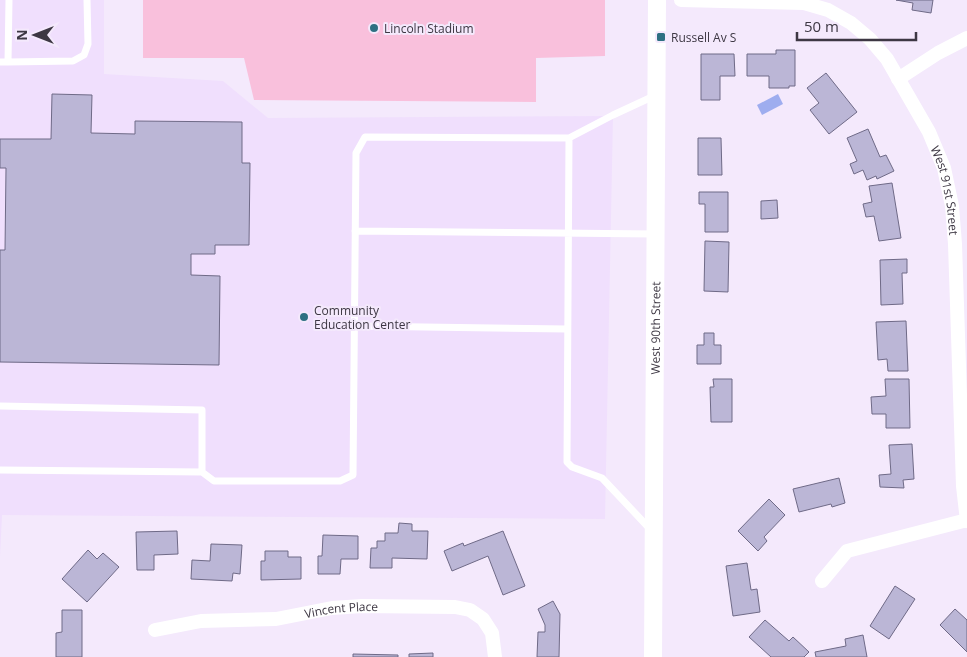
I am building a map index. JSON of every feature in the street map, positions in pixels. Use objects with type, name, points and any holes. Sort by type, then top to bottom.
[{"type":"street","name":"West 90th Street","points":[[652,657],[657,0]]},
{"type":"street","name":"West 91st Street","points":[[681,0],[804,3],[828,10],[851,23],[870,39],[886,59],[929,132],[944,168],[952,206],[956,244],[963,486],[967,521]]},
{"type":"street","points":[[898,79],[938,53],[967,38]]},
{"type":"street","points":[[822,581],[847,551],[967,521]]},
{"type":"street","name":"Vincent Place","points":[[155,630],[201,622],[276,619],[323,610],[362,606],[455,607],[470,610],[483,619],[492,633],[495,657]]},
{"type":"lane","points":[[9,0],[4,62],[73,61],[84,55],[88,44],[88,0]]},
{"type":"lane","points":[[0,470],[202,472],[214,481],[340,481],[353,475],[356,152],[365,136],[569,138],[656,96]]},
{"type":"lane","points":[[569,138],[567,462],[572,467],[602,478],[653,532]]},
{"type":"lane","points":[[355,231],[655,234]]},
{"type":"lane","points":[[355,326],[567,329]]},
{"type":"lane","points":[[0,406],[202,410],[202,472]]},
{"type":"shaded area","name":"Community Education Center","points":[[0,0],[104,0],[104,74],[223,81],[268,118],[613,116],[605,519],[2,515],[0,557]]},
{"type":"shaded area","name":"Lincoln Stadium","points":[[143,0],[605,0],[605,56],[536,58],[536,102],[254,100],[244,58],[143,58]]},
{"type":"water","points":[[778,94],[783,104],[762,115],[757,105]]},
{"type":"building","points":[[896,0],[933,0],[931,13],[912,10],[913,3]]},
{"type":"building","points":[[776,50],[795,50],[795,86],[789,86],[789,88],[769,88],[769,76],[747,76],[747,54],[776,54]]},
{"type":"building","points":[[701,54],[734,54],[735,76],[720,76],[720,100],[701,100]]},
{"type":"building","points":[[826,73],[857,112],[829,134],[810,110],[819,103],[807,88]]},
{"type":"building","points":[[52,94],[92,95],[91,133],[135,134],[135,121],[242,122],[242,163],[250,163],[249,245],[215,245],[215,254],[191,254],[191,275],[220,276],[219,365],[0,362],[0,250],[5,250],[6,168],[0,168],[0,139],[51,139]]},
{"type":"building","points":[[868,129],[880,157],[886,155],[894,171],[877,179],[876,176],[867,180],[863,170],[854,174],[850,164],[857,161],[847,138]]},
{"type":"building","points":[[698,138],[721,138],[722,175],[698,175]]},
{"type":"building","points":[[892,183],[901,238],[879,241],[874,216],[866,217],[863,204],[872,202],[869,186]]},
{"type":"building","points":[[699,192],[728,192],[728,232],[705,232],[705,204],[699,204]]},
{"type":"building","points":[[777,200],[778,218],[761,219],[761,201]]},
{"type":"building","points":[[705,241],[729,242],[728,292],[704,291]]},
{"type":"building","points":[[907,259],[907,273],[902,273],[903,304],[881,305],[880,260]]},
{"type":"building","points":[[906,321],[908,371],[888,371],[887,359],[878,360],[876,322]]},
{"type":"building","points":[[704,333],[714,333],[714,345],[721,345],[721,364],[697,364],[697,345],[704,345]]},
{"type":"building","points":[[713,379],[732,379],[732,422],[711,422],[710,387],[714,387]]},
{"type":"building","points":[[885,379],[909,379],[910,428],[886,428],[886,414],[872,414],[871,397],[886,396]]},
{"type":"building","points":[[912,444],[914,479],[903,480],[904,488],[880,487],[879,475],[891,474],[889,445]]},
{"type":"building","points":[[839,478],[845,503],[832,507],[831,504],[799,512],[793,489]]},
{"type":"building","points":[[769,499],[785,515],[764,537],[767,541],[758,551],[738,531]]},
{"type":"building","points":[[399,523],[412,524],[412,531],[428,531],[427,559],[392,558],[392,568],[370,568],[371,548],[377,548],[377,541],[385,541],[385,533],[398,533]]},
{"type":"building","points":[[177,531],[178,554],[154,555],[154,570],[137,570],[136,532]]},
{"type":"building","points":[[503,531],[525,586],[503,595],[488,556],[452,571],[444,551],[463,543],[464,546]]},
{"type":"building","points":[[323,535],[358,536],[358,559],[341,559],[340,574],[318,574],[318,556],[322,556]]},
{"type":"building","points":[[211,544],[242,545],[240,574],[233,573],[232,581],[191,579],[192,560],[210,561]]},
{"type":"building","points":[[88,550],[97,559],[103,553],[119,567],[87,602],[62,579]]},
{"type":"building","points":[[265,551],[288,551],[288,557],[301,557],[301,579],[261,580],[261,561],[265,561]]},
{"type":"building","points":[[747,563],[751,590],[757,589],[760,612],[733,616],[726,566]]},
{"type":"building","points":[[895,586],[915,599],[889,639],[870,626]]},
{"type":"building","points":[[553,601],[560,614],[559,657],[537,657],[538,632],[545,632],[545,625],[538,609]]},
{"type":"building","points":[[955,609],[967,620],[967,652],[940,625]]},
{"type":"building","points":[[62,610],[82,610],[82,657],[56,657],[56,633],[62,632]]},
{"type":"building","points":[[765,620],[789,641],[793,637],[809,652],[804,657],[771,657],[749,637]]},
{"type":"building","points":[[863,635],[867,657],[816,657],[815,652],[846,646],[845,639]]},
{"type":"building","points":[[433,653],[433,657],[409,657],[409,654]]},
{"type":"building","points":[[353,654],[398,655],[398,657],[353,657]]},
{"type":"place","name":"Lincoln Stadium","points":[[374,28]]},
{"type":"place","name":"Russell Av S","points":[[661,37]]},
{"type":"place","name":"Community Education Center","points":[[304,317]]}]
